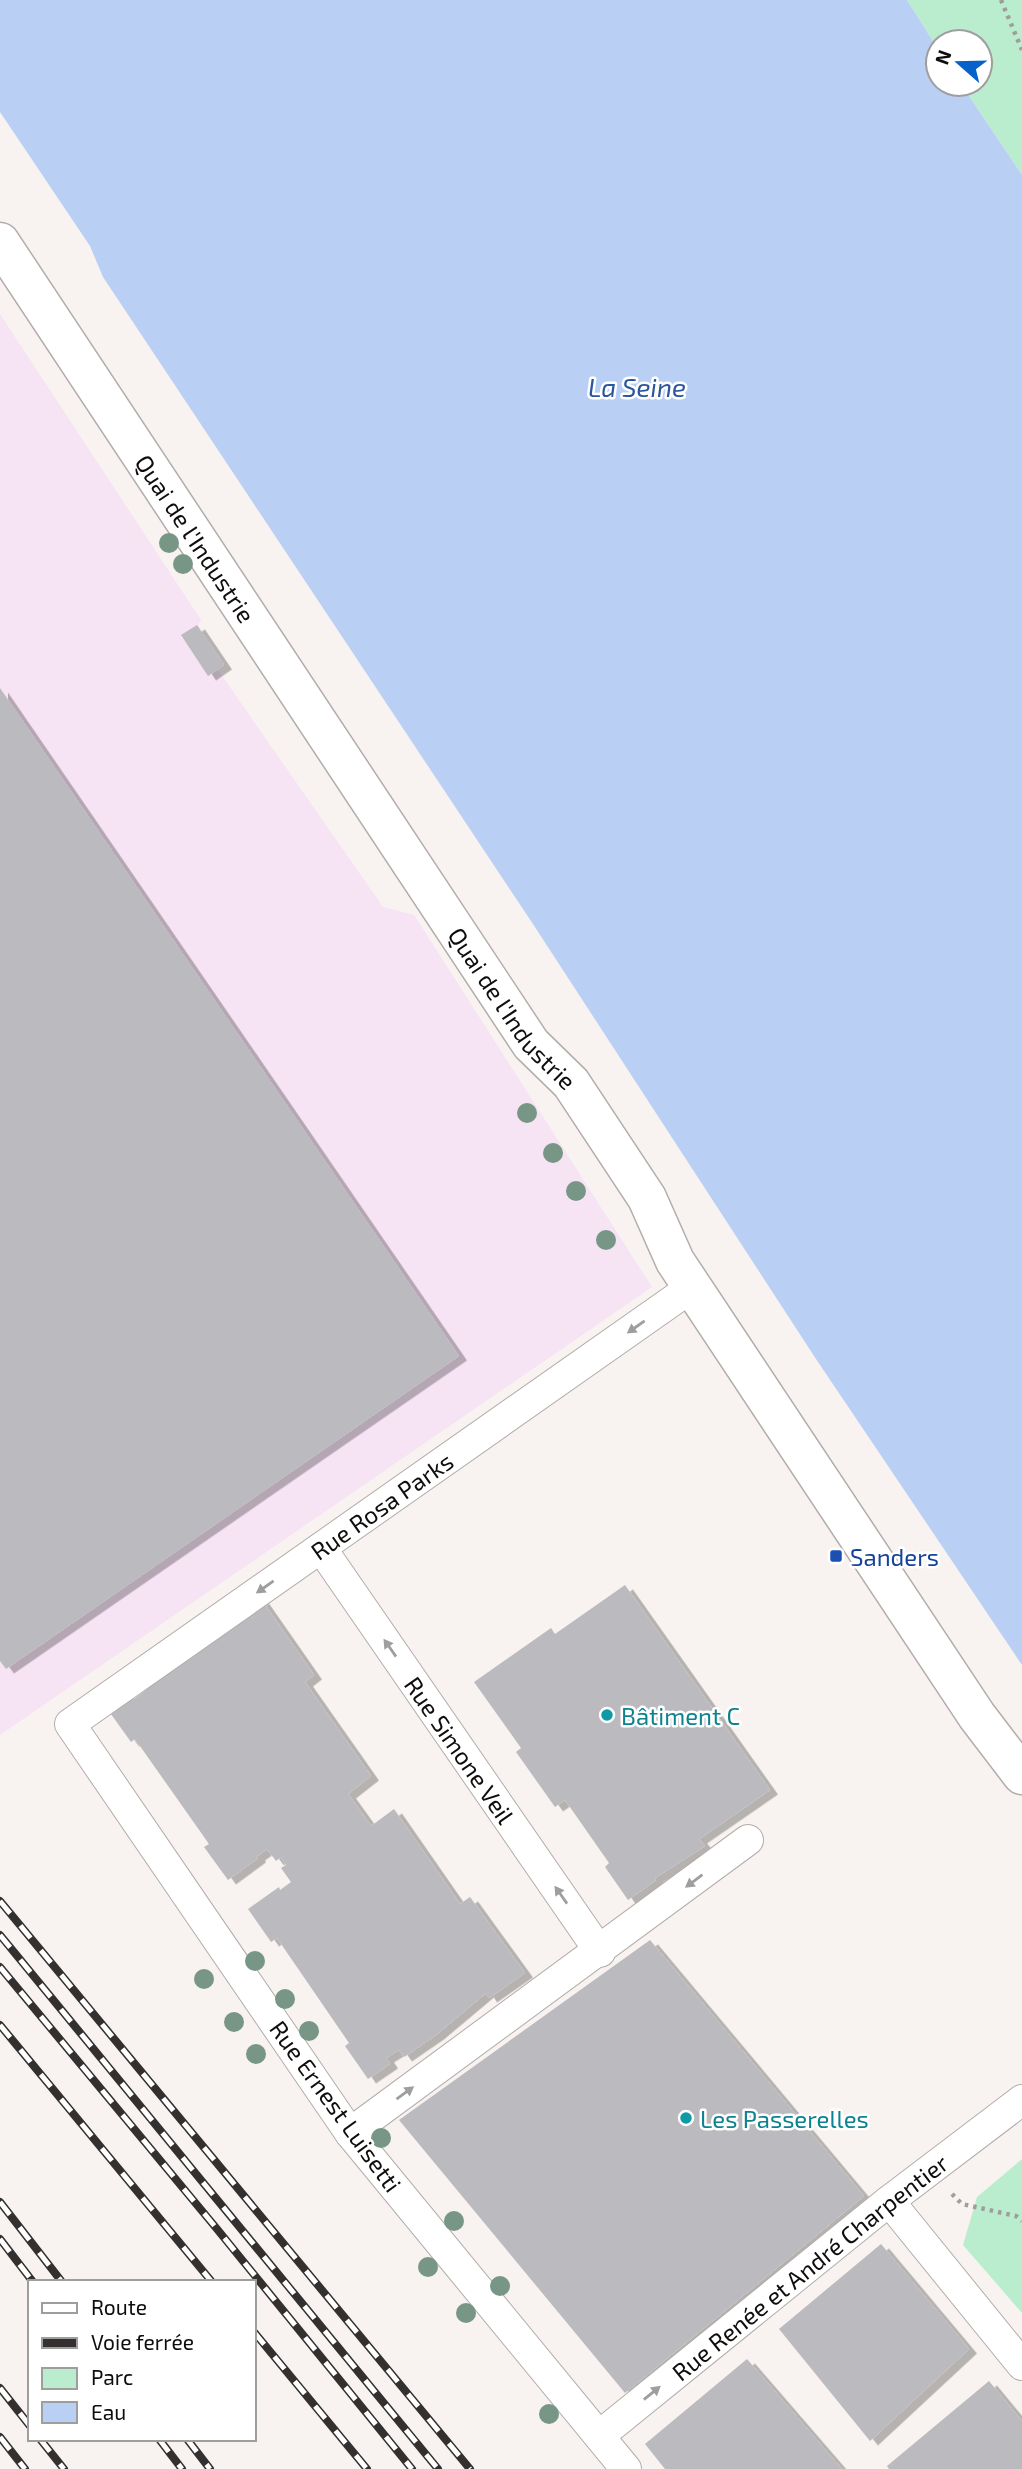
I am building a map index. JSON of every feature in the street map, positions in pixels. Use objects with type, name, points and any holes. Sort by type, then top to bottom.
[{"type":"main road","name":"Quai de l'Industrie","points":[[0,242],[531,1044],[571,1083],[640,1186],[675,1261],[977,1716],[1022,1775]]},
{"type":"street","name":"Rue Rosa Parks","points":[[70,1724],[692,1287]]},
{"type":"street","name":"Rue Simone Veil","points":[[321,1548],[600,1951]]},
{"type":"street","name":"Rue Ernest Luisetti","points":[[70,1724],[350,2133],[626,2469]]},
{"type":"street","points":[[350,2133],[748,1840]]},
{"type":"street","name":"Rue Renée et André Charpentier","points":[[599,2436],[889,2201],[1022,2100]]},
{"type":"street","points":[[889,2201],[1022,2365]]},
{"type":"path","points":[[1001,0],[1022,50]]},
{"type":"path","points":[[929,2171],[962,2204],[1016,2216],[1022,2221]]},
{"type":"shaded area","points":[[0,314],[201,620],[198,625],[224,665],[218,670],[383,907],[414,915],[652,1287],[0,1735]]},
{"type":"green space","points":[[907,0],[1022,0],[1022,175],[970,98],[994,98],[994,28],[925,28]]},
{"type":"green space","points":[[1022,2159],[1022,2313],[963,2245],[977,2197]]},
{"type":"water","name":"La Seine","points":[[0,0],[907,0],[925,28],[924,98],[970,98],[1022,175],[1022,1665],[816,1359],[531,921],[103,277],[90,246],[0,112]]},
{"type":"building","points":[[197,625],[224,665],[208,676],[181,635]]},
{"type":"building","points":[[0,688],[459,1356],[6,1669],[0,1661]]},
{"type":"building","name":"Bâtiment C","points":[[625,1585],[770,1790],[699,1839],[705,1846],[655,1878],[656,1880],[628,1900],[605,1867],[609,1863],[565,1800],[555,1807],[516,1752],[521,1748],[474,1682],[551,1628],[555,1634]]},
{"type":"building","points":[[261,1599],[314,1675],[305,1682],[371,1776],[348,1794],[371,1826],[394,1809],[460,1904],[470,1897],[525,1973],[489,1998],[486,1993],[436,2035],[404,2057],[399,2050],[386,2058],[390,2064],[368,2079],[345,2046],[349,2043],[277,1938],[271,1942],[248,1909],[279,1887],[280,1890],[291,1882],[281,1868],[286,1865],[281,1857],[276,1861],[267,1849],[228,1880],[204,1847],[209,1844],[135,1739],[131,1742],[108,1710],[130,1694],[134,1699],[146,1690],[141,1683]]},
{"type":"building","points":[[650,1940],[864,2196],[625,2393],[399,2120]]},
{"type":"building","points":[[881,2244],[969,2349],[870,2441],[779,2329]]},
{"type":"building","points":[[747,2359],[842,2469],[665,2469],[645,2444]]},
{"type":"building","points":[[989,2381],[1022,2421],[1022,2469],[889,2469],[887,2466]]},
{"type":"railway","points":[[0,1901],[470,2469]]},
{"type":"railway","points":[[0,1935],[438,2469]]},
{"type":"railway","points":[[0,1967],[412,2469]]},
{"type":"railway","points":[[0,2025],[210,2280]]},
{"type":"railway","points":[[0,2202],[60,2280]]},
{"type":"railway","points":[[0,2239],[31,2280]]},
{"type":"railway","points":[[256,2334],[367,2469]]},
{"type":"railway","points":[[0,2388],[28,2423]]},
{"type":"railway","points":[[0,2437],[25,2469]]},
{"type":"railway","points":[[42,2441],[64,2469]]},
{"type":"railway","points":[[161,2441],[182,2469]]},
{"type":"railway","points":[[189,2441],[210,2469]]},
{"type":"place","name":"Sanders","points":[[836,1556]]},
{"type":"place","name":"Bâtiment C","points":[[607,1715]]},
{"type":"place","name":"Les Passerelles","points":[[686,2118]]}]
